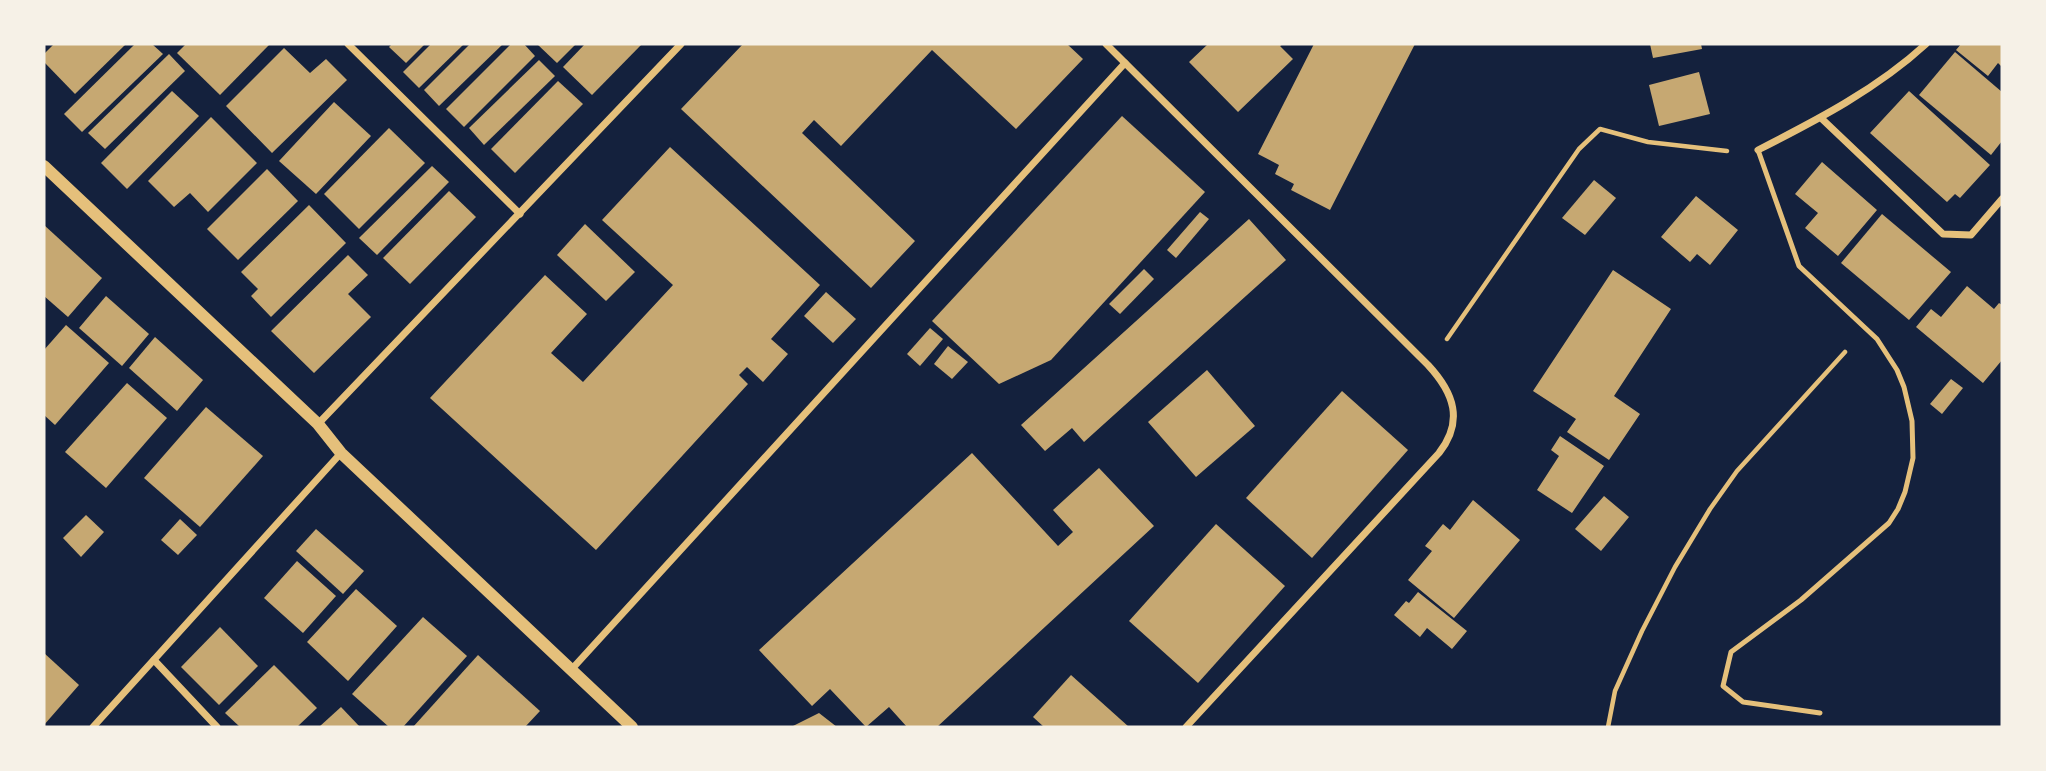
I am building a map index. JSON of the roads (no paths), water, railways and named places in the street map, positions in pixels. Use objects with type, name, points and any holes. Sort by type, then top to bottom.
[{"type":"street","points":[[348,44],[520,214]]},
{"type":"street","points":[[318,424],[681,44]]},
{"type":"street","points":[[1106,44],[1429,365],[1443,381],[1454,410],[1451,438],[1186,727]]},
{"type":"street","points":[[1758,150],[1821,118],[1878,82],[1926,44]]},
{"type":"street","points":[[570,671],[1125,63]]},
{"type":"street","points":[[1821,118],[1943,234],[1971,235],[2002,199]]},
{"type":"street","points":[[44,166],[318,424],[341,453],[632,727]]},
{"type":"street","points":[[93,727],[341,453]]},
{"type":"street","points":[[154,660],[217,727]]},
{"type":"lane","points":[[1758,150],[1798,266],[1877,339],[1897,370],[1908,404],[1913,439],[1913,458],[1905,492],[1889,523],[1801,600],[1731,652],[1723,687],[1743,702],[1820,713]]}]
